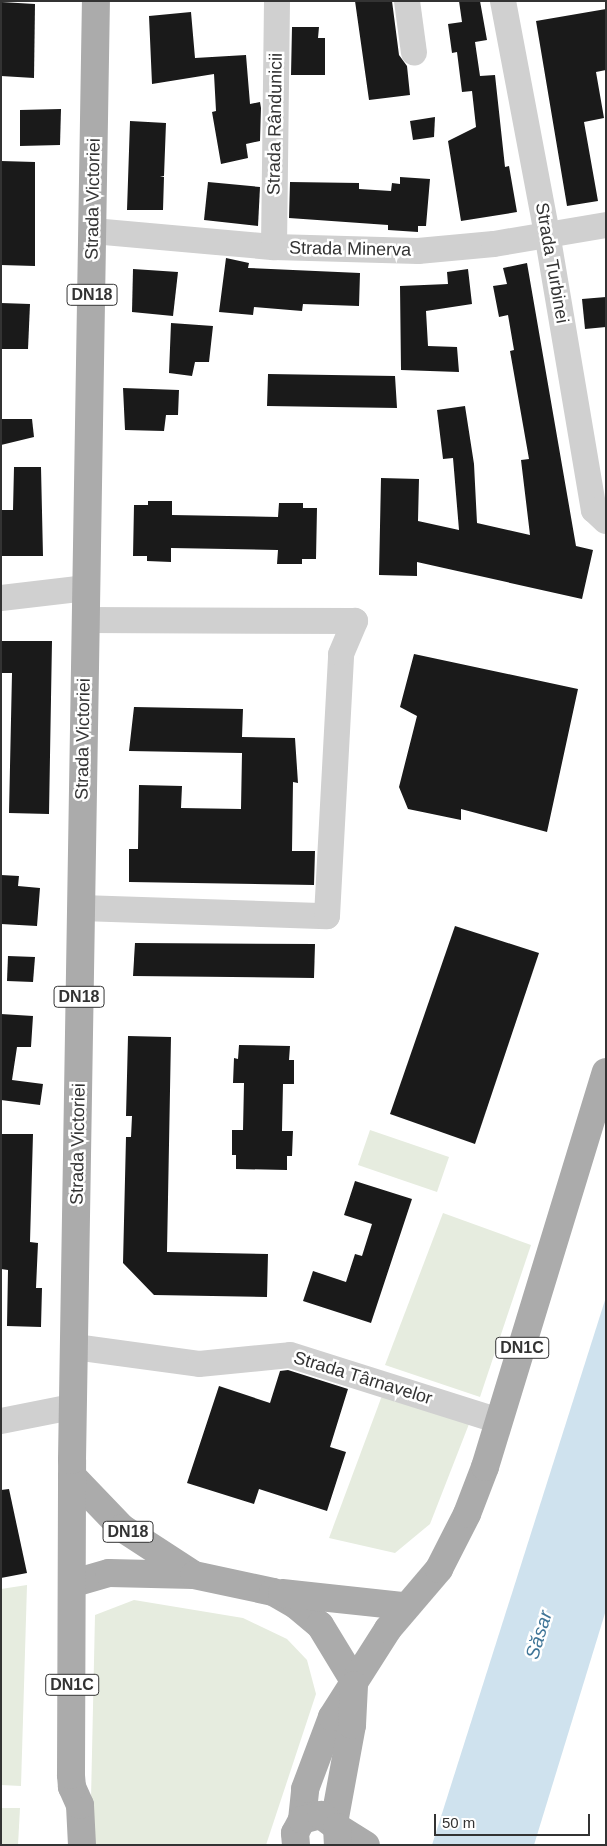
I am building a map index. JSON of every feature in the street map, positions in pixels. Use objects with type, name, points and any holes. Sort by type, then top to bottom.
[{"type":"main road","name":"Strada Victoriei","points":[[66,1845],[65,1804],[72,1788],[74,1583],[72,1407],[75,1347],[96,1]]},
{"type":"main road","name":"DN1C","points":[[296,1837],[305,1788],[332,1717],[354,1680],[404,1606],[439,1569],[467,1514],[499,1421],[606,1072]]},
{"type":"main road","name":"DN18","points":[[72,1476],[122,1528],[194,1575]]},
{"type":"main road","points":[[74,1583],[109,1573],[194,1575],[273,1592],[404,1606]]},
{"type":"main road","points":[[273,1592],[297,1606],[320,1625],[354,1680],[352,1725],[336,1832]]},
{"type":"main road","name":"Strada Victoriei","points":[[72,1788],[80,1805],[82,1845]]},
{"type":"main road","points":[[296,1837],[321,1815],[336,1832],[366,1845]]},
{"type":"street","name":"Strada Rândunicii","points":[[274,247],[277,1]]},
{"type":"street","points":[[407,1],[414,53]]},
{"type":"street","name":"Strada Turbinei","points":[[503,1],[547,233],[594,510],[606,521]]},
{"type":"street","name":"Strada Minerva","points":[[93,231],[274,247],[418,251],[494,244],[547,233],[606,225]]},
{"type":"street","points":[[1,598],[86,588]]},
{"type":"street","points":[[81,908],[327,916],[341,654],[355,621],[85,620]]},
{"type":"street","name":"Strada Târnavelor","points":[[75,1347],[199,1364],[290,1355],[499,1421]]},
{"type":"street","points":[[1,1421],[72,1407]]},
{"type":"shaded area","points":[[370,1130],[449,1157],[437,1192],[358,1165]]},
{"type":"shaded area","points":[[443,1213],[531,1245],[480,1397],[385,1365]]},
{"type":"shaded area","points":[[383,1393],[469,1424],[430,1524],[395,1553],[329,1538]]},
{"type":"shaded area","points":[[27,1585],[21,1786],[1,1785],[1,1589]]},
{"type":"shaded area","points":[[134,1600],[243,1618],[287,1639],[307,1660],[316,1694],[266,1845],[90,1845],[95,1615]]},
{"type":"shaded area","points":[[1,1808],[20,1808],[18,1845],[1,1845]]},
{"type":"water","name":"Săsar","points":[[606,1297],[606,1610],[534,1845],[432,1845]]},
{"type":"building","points":[[355,1],[392,1],[399,55],[407,66],[410,95],[369,100]]},
{"type":"building","points":[[459,1],[480,1],[487,40],[475,42],[480,76],[495,75],[505,167],[509,166],[517,212],[461,221],[448,141],[476,127],[472,91],[462,92],[457,52],[452,53],[448,24],[462,22]]},
{"type":"building","points":[[1,2],[35,4],[34,78],[1,76]]},
{"type":"building","points":[[606,9],[606,70],[596,72],[604,118],[584,122],[598,201],[567,206],[536,21]]},
{"type":"building","points":[[191,12],[195,58],[246,55],[250,104],[260,102],[261,108],[260,141],[246,144],[248,158],[221,164],[212,112],[216,111],[214,74],[152,84],[149,16]]},
{"type":"building","points":[[292,27],[319,27],[318,38],[325,38],[325,75],[291,75]]},
{"type":"building","points":[[61,109],[60,145],[20,146],[20,110]]},
{"type":"building","points":[[435,117],[434,137],[413,140],[410,121]]},
{"type":"building","points":[[130,121],[166,123],[164,176],[160,176],[164,177],[163,210],[127,210]]},
{"type":"building","points":[[1,161],[35,162],[35,266],[1,265]]},
{"type":"building","points":[[400,177],[430,179],[426,226],[418,226],[418,232],[388,230],[388,225],[289,218],[290,182],[359,183],[359,189],[391,191],[392,183],[400,184]]},
{"type":"building","points":[[208,182],[260,187],[258,226],[204,220]]},
{"type":"building","points":[[226,258],[249,263],[248,268],[360,273],[359,306],[303,304],[302,311],[254,307],[253,315],[219,312]]},
{"type":"building","points":[[527,263],[576,546],[593,550],[582,599],[417,562],[417,576],[379,575],[381,478],[419,479],[418,521],[459,530],[453,458],[443,459],[437,410],[465,406],[474,464],[477,523],[530,535],[521,460],[529,459],[510,351],[514,350],[508,315],[499,317],[493,286],[507,284],[503,268]]},
{"type":"building","points":[[133,269],[178,272],[173,316],[132,312]]},
{"type":"building","points":[[468,269],[472,304],[426,311],[428,346],[457,347],[459,372],[401,370],[400,286],[448,284],[447,272]]},
{"type":"building","points":[[606,297],[606,327],[585,329],[582,299]]},
{"type":"building","points":[[1,303],[30,304],[28,349],[1,349]]},
{"type":"building","points":[[171,323],[213,326],[209,362],[195,362],[192,376],[169,373]]},
{"type":"building","points":[[268,374],[395,376],[397,408],[267,406]]},
{"type":"building","points":[[123,388],[179,390],[178,415],[166,415],[164,431],[125,430]]},
{"type":"building","points":[[1,419],[32,419],[34,437],[1,445]]},
{"type":"building","points":[[14,467],[41,467],[43,556],[1,556],[1,510],[13,510]]},
{"type":"building","points":[[148,501],[172,501],[172,515],[278,517],[279,503],[303,503],[303,508],[317,508],[316,559],[302,559],[302,564],[277,564],[278,550],[171,548],[171,562],[147,561],[147,556],[133,556],[134,505],[148,505]]},
{"type":"building","points":[[1,641],[52,641],[49,814],[9,813],[12,673],[1,673]]},
{"type":"building","points":[[414,654],[578,689],[547,832],[461,809],[461,820],[408,809],[399,787],[417,716],[400,707]]},
{"type":"building","points":[[134,707],[243,709],[242,737],[295,738],[298,783],[293,782],[292,851],[315,851],[314,885],[129,882],[129,849],[138,849],[139,785],[182,786],[181,808],[241,809],[242,753],[129,751]]},
{"type":"building","points":[[1,875],[19,876],[18,886],[40,888],[37,926],[1,924]]},
{"type":"building","points":[[455,926],[539,953],[475,1144],[390,1114]]},
{"type":"building","points":[[135,943],[315,944],[314,978],[133,976]]},
{"type":"building","points":[[8,956],[35,957],[33,982],[7,981]]},
{"type":"building","points":[[1,1014],[33,1016],[31,1047],[17,1047],[12,1080],[43,1084],[40,1105],[1,1100]]},
{"type":"building","points":[[128,1036],[171,1037],[167,1252],[268,1254],[267,1297],[154,1295],[123,1263],[126,1137],[131,1137],[132,1116],[126,1116]]},
{"type":"building","points":[[239,1045],[290,1046],[289,1060],[294,1060],[294,1084],[283,1084],[282,1131],[293,1131],[292,1156],[287,1156],[287,1170],[236,1169],[236,1155],[232,1155],[232,1130],[243,1130],[244,1083],[233,1083],[234,1058],[238,1059]]},
{"type":"building","points":[[1,1134],[33,1134],[30,1242],[38,1243],[36,1288],[42,1288],[41,1327],[7,1326],[8,1270],[1,1269]]},
{"type":"building","points":[[355,1181],[412,1199],[371,1323],[303,1301],[313,1271],[346,1282],[355,1254],[362,1256],[372,1224],[344,1215]]},
{"type":"building","points":[[288,1370],[348,1389],[330,1447],[346,1452],[327,1511],[259,1489],[254,1504],[187,1483],[219,1386],[270,1403],[280,1371]]},
{"type":"building","points":[[9,1489],[27,1573],[1,1578],[1,1490]]}]
